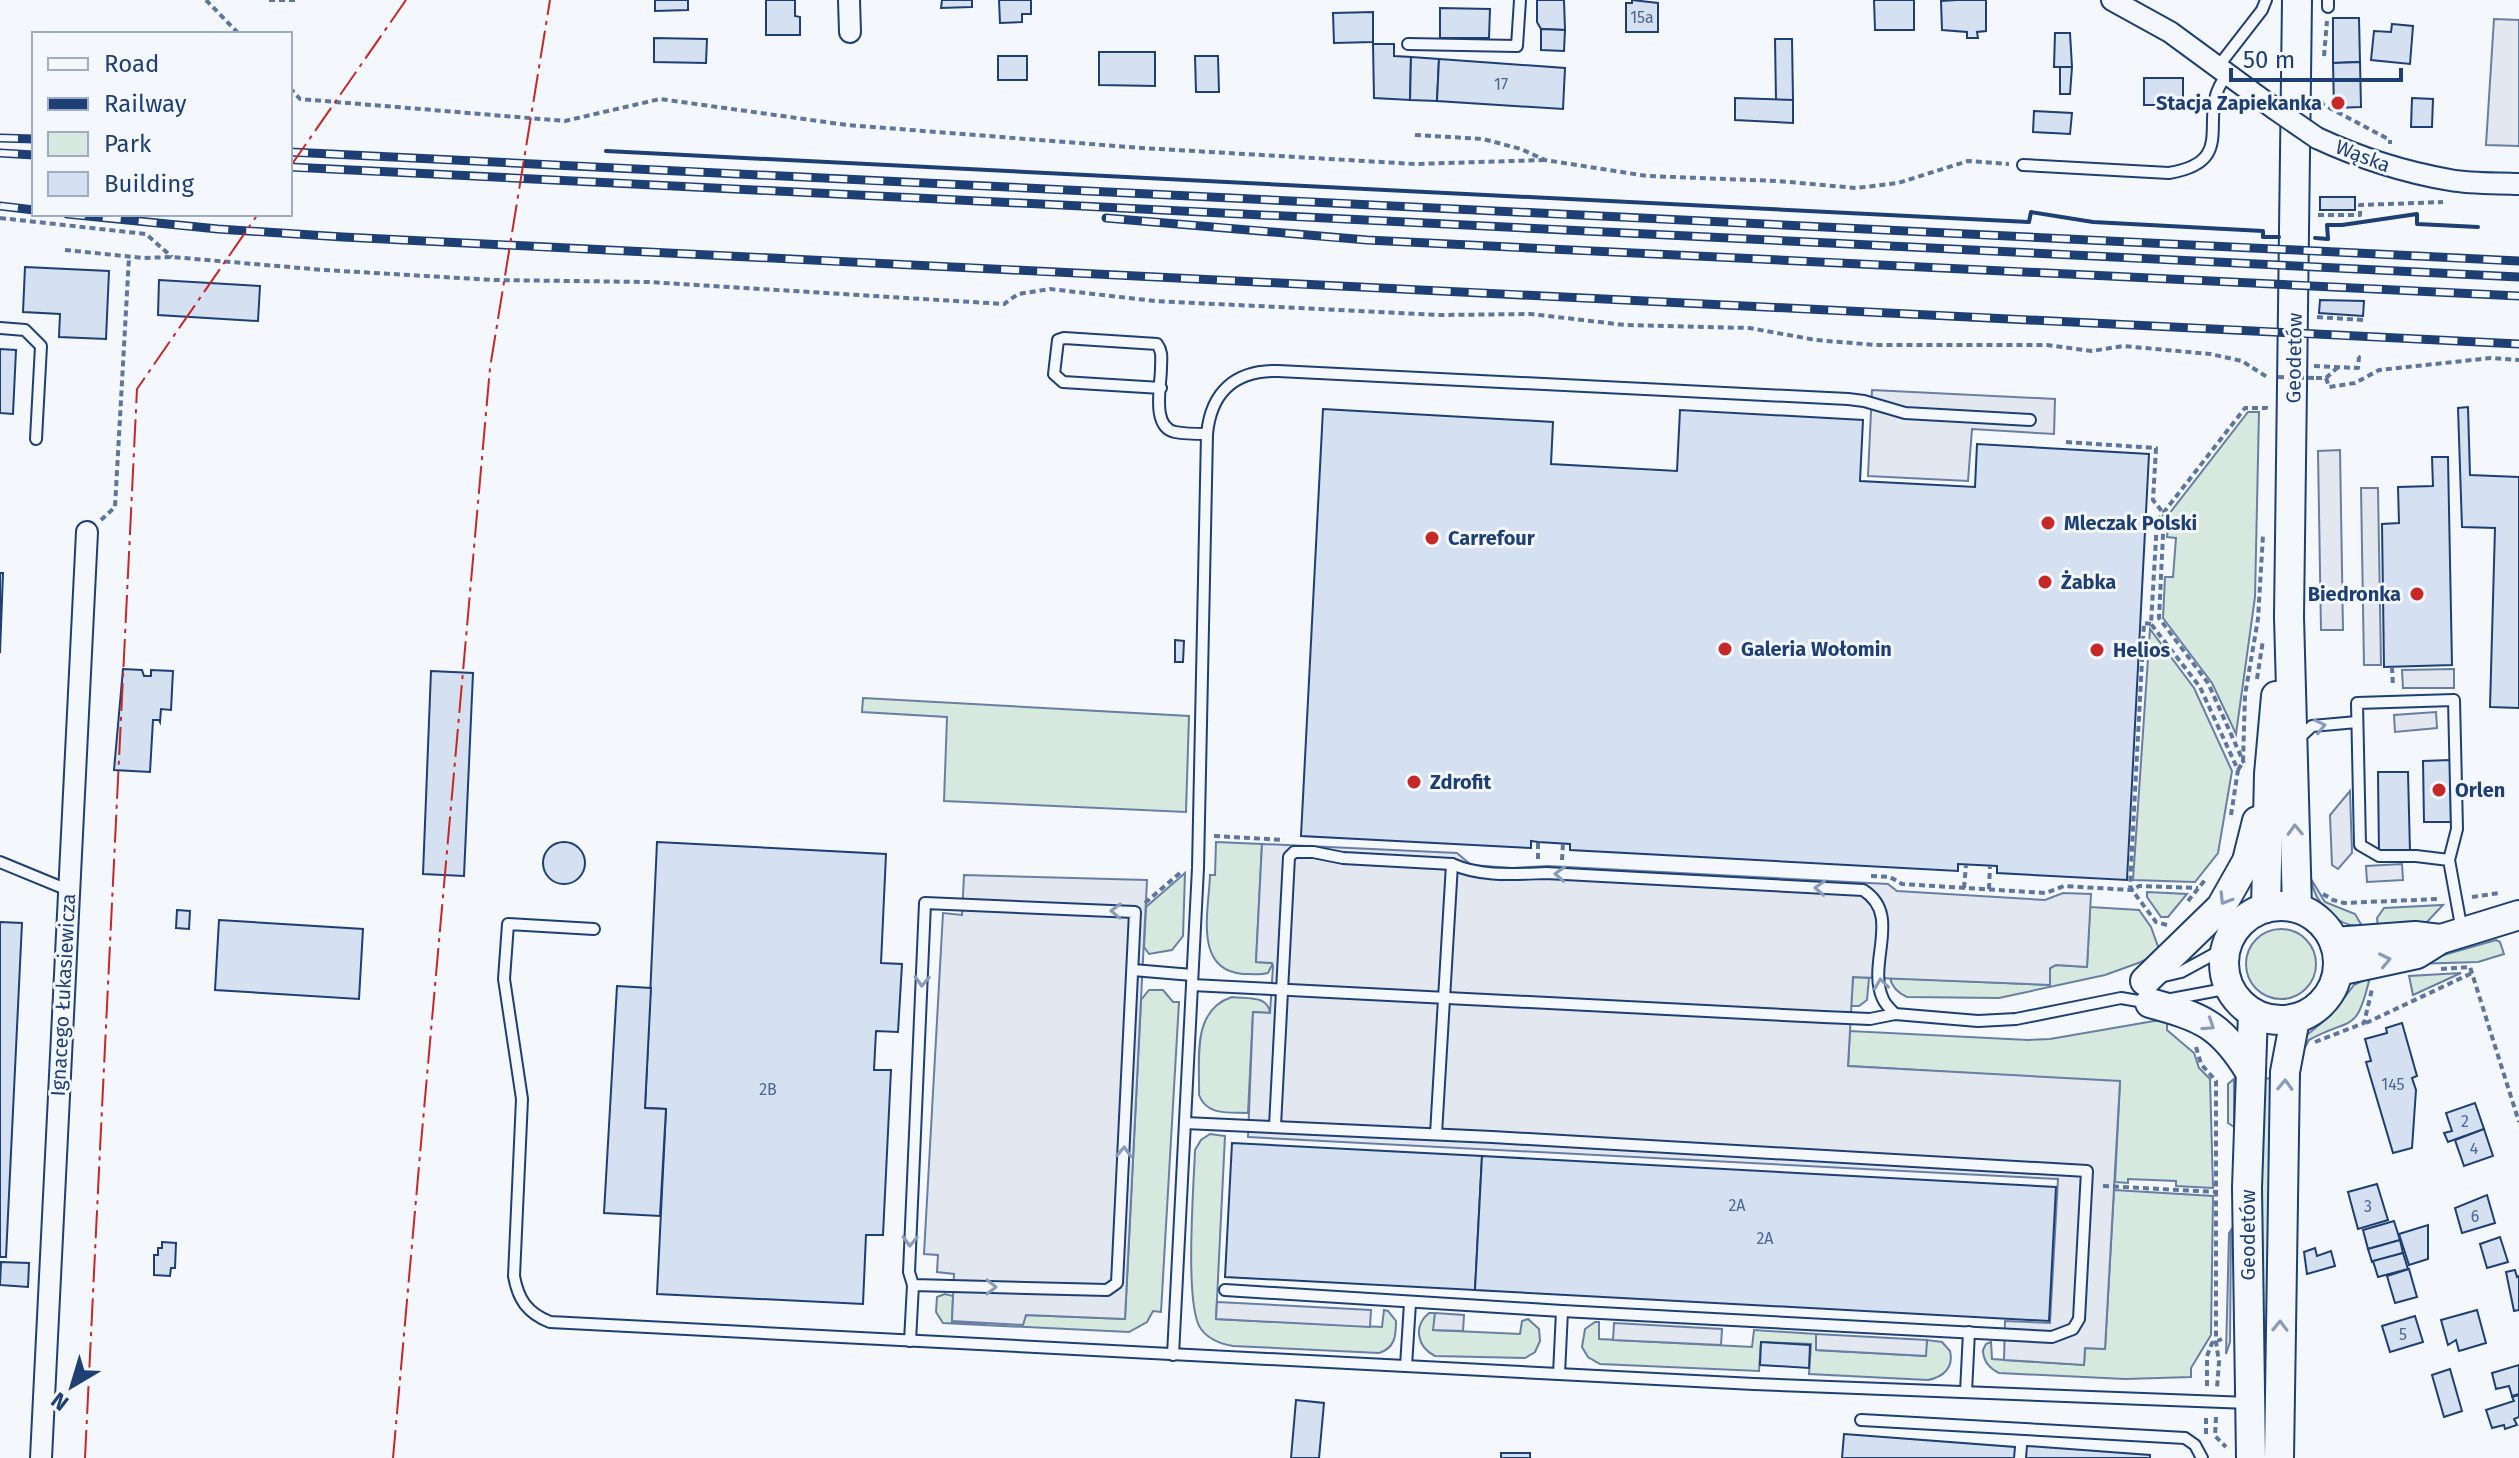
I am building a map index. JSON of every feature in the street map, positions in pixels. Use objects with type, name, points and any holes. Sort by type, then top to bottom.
[{"type":"main road","name":"Geodetów","points":[[2297,0],[2289,617],[2297,908]]},
{"type":"main road","name":"Geodetów","points":[[2266,908],[2274,707],[2289,617]]},
{"type":"main road","points":[[2250,1072],[2239,1054],[2215,1028],[2157,998],[2166,960],[2221,907],[2247,861],[2269,774]]},
{"type":"main road","points":[[2266,908],[2297,908],[2315,917],[2334,942],[2338,971],[2332,990],[2320,1005],[2295,1019],[2274,1020],[2253,1013],[2236,998],[2224,968],[2227,947],[2241,922],[2266,908]]},
{"type":"main road","points":[[2338,971],[2417,954],[2452,936],[2519,915]]},
{"type":"main road","points":[[2334,942],[2452,936]]},
{"type":"main road","name":"Geodetów","points":[[2251,1458],[2247,1188],[2253,1013]]},
{"type":"main road","name":"Geodetów","points":[[2279,1458],[2285,1072],[2295,1019]]},
{"type":"street","points":[[849,0],[850,32]]},
{"type":"street","name":"Wąska","points":[[2112,0],[2170,32],[2222,71],[2298,100],[2317,138],[2407,172],[2453,181],[2519,184]]},
{"type":"street","name":"Ignacego Łukasiewicza","points":[[41,1458],[87,532]]},
{"type":"lane","points":[[1408,44],[1517,46],[1520,0]]},
{"type":"lane","points":[[2023,165],[2169,173],[2185,171],[2198,164],[2210,152],[2213,141],[2214,94],[2222,71],[2266,0]]},
{"type":"lane","points":[[0,328],[25,330],[41,346],[36,439]]},
{"type":"lane","points":[[1161,388],[1063,382],[1054,374],[1058,340],[1157,344],[1161,350],[1161,388],[1160,416],[1163,426],[1172,432],[1207,434]]},
{"type":"lane","points":[[1173,1355],[1198,868],[1207,434],[1214,401],[1227,387],[1261,370],[1848,399],[1905,413],[2030,420]]},
{"type":"lane","points":[[2449,860],[2379,856],[2360,845],[2357,703],[2454,700],[2457,829],[2449,860],[2452,936]]},
{"type":"lane","points":[[2292,747],[2312,726],[2357,722]]},
{"type":"lane","points":[[1275,1126],[1289,857],[1294,852],[1452,864],[1468,871],[1863,890],[1873,896],[1883,916],[1879,975],[1882,998],[1895,1014]]},
{"type":"lane","points":[[0,862],[68,890]]},
{"type":"lane","points":[[1436,1134],[1452,864]]},
{"type":"lane","points":[[910,1341],[913,1285],[909,1272],[925,903],[1135,912],[1117,1283],[1107,1290],[913,1285]]},
{"type":"lane","points":[[594,929],[508,924],[504,979],[522,1099],[514,1276],[519,1298],[528,1309],[536,1316],[564,1324],[1559,1374],[2279,1404]]},
{"type":"lane","points":[[2121,998],[2157,998],[2181,972],[2227,947]]},
{"type":"lane","points":[[1133,970],[1192,980],[1282,988],[1870,1019],[1895,1014],[1978,1021],[2016,1019],[2121,998],[2157,998],[2230,988]]},
{"type":"lane","points":[[1185,1123],[2087,1171],[2079,1319],[2073,1329],[2052,1337],[1410,1303],[1225,1290]]},
{"type":"lane","points":[[1406,1366],[1410,1303]]},
{"type":"lane","points":[[1559,1374],[1562,1311]]},
{"type":"lane","points":[[1966,1392],[1969,1332]]},
{"type":"lane","points":[[1861,1420],[2185,1438],[2195,1445],[2202,1458]]},
{"type":"path","points":[[206,0],[237,32]]},
{"type":"path","points":[[269,0],[298,0]]},
{"type":"path","points":[[2324,65],[2328,4]]},
{"type":"path","points":[[292,90],[300,99],[565,121],[660,99],[847,125],[1142,148],[1415,164],[1545,160],[1647,176],[1778,181],[1856,188],[1898,183],[1968,161],[2023,165]]},
{"type":"path","points":[[2298,100],[2322,104],[2390,140],[2390,150]]},
{"type":"path","points":[[1415,135],[1483,139],[1521,149],[1545,160]]},
{"type":"path","points":[[2312,215],[2360,215],[2357,204],[2451,201]]},
{"type":"path","points":[[0,218],[146,234],[172,257]]},
{"type":"path","points":[[65,250],[129,257],[172,257],[463,278],[648,282],[1004,304],[1018,294],[1050,289],[1155,301],[1429,315],[1531,314],[1625,325],[1749,328],[1816,340],[1876,345],[2047,345],[2092,351],[2123,346],[2210,354],[2242,361],[2267,377],[2326,378],[2338,367]]},
{"type":"path","points":[[87,532],[115,507],[129,257]]},
{"type":"path","points":[[2312,317],[2363,320]]},
{"type":"path","points":[[2310,366],[2358,368],[2357,356]]},
{"type":"path","points":[[2326,378],[2329,387],[2355,383],[2379,370],[2491,358],[2519,360]]},
{"type":"path","points":[[2238,770],[2200,687],[2151,624],[2157,521],[2245,408],[2266,408],[2266,393]]},
{"type":"path","points":[[2229,829],[2238,770],[2243,762],[2245,695],[2261,598],[2263,526]]},
{"type":"path","points":[[2151,624],[2144,623],[2130,886],[2156,922],[2177,928]]},
{"type":"path","points":[[1538,842],[1538,859]]},
{"type":"path","points":[[1562,860],[1563,843]]},
{"type":"path","points":[[1964,888],[1966,865]]},
{"type":"path","points":[[1989,889],[1990,866]]},
{"type":"path","points":[[1135,912],[1185,868]]},
{"type":"path","points":[[1860,876],[1890,877],[1902,884],[2046,893],[2064,886],[2132,890],[2139,886],[2199,888]]},
{"type":"path","points":[[2181,910],[2208,877]]},
{"type":"path","points":[[2326,897],[2344,903],[2366,902]]},
{"type":"path","points":[[2166,960],[2161,937],[2170,924]]},
{"type":"path","points":[[2364,1023],[2471,970],[2519,1122]]},
{"type":"path","points":[[2157,998],[2178,1031],[2205,1053]]},
{"type":"path","points":[[2087,1185],[2224,1192]]},
{"type":"path","points":[[2216,1342],[2222,1341],[2223,1314]]},
{"type":"green space","points":[[2248,412],[2259,412],[2255,597],[2236,734],[2212,683],[2163,618],[2165,577],[2173,577],[2176,538],[2167,537],[2169,514]]},
{"type":"green space","points":[[2150,629],[2194,688],[2232,771],[2218,853],[2195,882],[2133,880]]},
{"type":"green space","points":[[863,698],[1189,716],[1186,812],[944,801],[947,717],[862,712]]},
{"type":"green space","points":[[1216,842],[1262,844],[1256,962],[1273,963],[1268,973],[1243,974],[1227,970],[1217,962],[1210,950],[1207,921],[1210,875],[1215,875]]},
{"type":"green space","points":[[1185,873],[1183,936],[1172,950],[1149,954],[1144,947],[1146,907]]},
{"type":"green space","points":[[2311,879],[2325,902],[2355,914],[2362,926],[2344,923],[2328,912],[2317,896]]},
{"type":"green space","points":[[2147,892],[2187,894],[2168,917],[2161,917],[2147,897]]},
{"type":"green space","points":[[2443,905],[2425,924],[2378,928],[2377,918],[2384,908]]},
{"type":"green space","points":[[2090,907],[2139,910],[2151,927],[2160,952],[2105,975],[1999,998],[1907,997],[1896,990],[1891,982],[1890,978],[2050,985],[2050,968],[2056,965],[2087,967]]},
{"type":"green space","points":[[2274,929],[2288,929],[2301,934],[2311,944],[2316,964],[2311,984],[2301,994],[2288,999],[2274,999],[2261,994],[2251,984],[2246,971],[2246,957],[2251,944],[2261,934]]},
{"type":"green space","points":[[2496,940],[2500,942],[2504,954],[2478,962],[2412,964]]},
{"type":"green space","points":[[2461,973],[2413,995],[2409,976]]},
{"type":"green space","points":[[1853,977],[1869,978],[1867,1000],[1859,1006],[1851,1006]]},
{"type":"green space","points":[[2370,977],[2356,1016],[2344,1025],[2309,1040],[2296,1064],[2302,1039],[2331,1015],[2354,985]]},
{"type":"green space","points":[[1149,990],[1163,990],[1173,1002],[1179,1002],[1161,1312],[1153,1311],[1147,1322],[1129,1332],[943,1323],[936,1312],[937,1297],[945,1294],[953,1296],[952,1322],[1023,1324],[1026,1315],[1125,1319],[1141,1000]]},
{"type":"green space","points":[[1232,997],[1261,1001],[1270,1013],[1253,1012],[1248,1113],[1213,1110],[1199,1095],[1199,1052],[1204,1024],[1219,1004]]},
{"type":"green space","points":[[2167,1021],[2167,1030],[2194,1053],[2199,1068],[2210,1079],[2213,1188],[2176,1186],[2176,1181],[2128,1179],[2128,1183],[2115,1182],[2120,1082],[1848,1066],[1850,1031],[2028,1040]]},
{"type":"green space","points":[[2262,1078],[2275,1079],[2269,1354],[2263,1374],[2258,1376]]},
{"type":"green space","points":[[2234,1079],[2234,1127],[2228,1123],[2228,1084]]},
{"type":"green space","points":[[1210,1134],[1225,1136],[1216,1319],[1382,1327],[1384,1310],[1396,1321],[1395,1336],[1388,1348],[1379,1353],[1233,1346],[1216,1341],[1201,1329],[1196,1316],[1191,1271],[1193,1189],[1195,1150],[1201,1140]]},
{"type":"green space","points":[[2114,1190],[2213,1196],[2211,1335],[2191,1368],[2191,1377],[2125,1379],[1995,1371],[1987,1364],[1983,1354],[1986,1344],[1991,1342],[1992,1359],[2084,1365],[2085,1348],[2105,1349]]},
{"type":"green space","points":[[2231,1230],[2230,1342],[2226,1354],[2229,1233]]},
{"type":"green space","points":[[1429,1313],[1435,1313],[1434,1330],[1520,1334],[1522,1321],[1528,1319],[1539,1329],[1540,1341],[1535,1352],[1525,1358],[1435,1356],[1424,1347],[1419,1336],[1421,1324]]},
{"type":"green space","points":[[1599,1322],[1599,1339],[1752,1347],[1754,1330],[1816,1334],[1816,1350],[1925,1356],[1927,1340],[1942,1342],[1951,1357],[1949,1367],[1943,1374],[1928,1380],[1809,1374],[1811,1344],[1761,1342],[1759,1371],[1600,1364],[1588,1357],[1582,1347],[1585,1329]]},
{"type":"shaded area","points":[[2494,19],[2519,20],[2519,146],[2486,145]]},
{"type":"shaded area","points":[[1872,390],[2055,399],[2054,434],[1972,429],[1968,481],[1868,476]]},
{"type":"shaded area","points":[[2340,450],[2343,630],[2321,630],[2318,451]]},
{"type":"shaded area","points":[[2361,488],[2378,488],[2381,665],[2364,665]]},
{"type":"shaded area","points":[[2454,669],[2454,688],[2403,688],[2402,670]]},
{"type":"shaded area","points":[[2436,712],[2437,728],[2395,732],[2394,715]]},
{"type":"shaded area","points":[[2350,791],[2352,853],[2338,869],[2332,865],[2330,815]]},
{"type":"shaded area","points":[[1262,844],[1457,853],[1471,865],[1512,868],[1548,866],[1888,884],[1897,891],[2045,900],[2063,893],[2091,894],[2087,967],[2056,965],[2050,968],[2050,985],[1853,977],[1848,1066],[2120,1081],[2105,1349],[2085,1348],[2084,1365],[2004,1360],[2005,1321],[2050,1323],[2058,1179],[1248,1137],[1253,1012],[1270,1013],[1273,966],[1272,963],[1256,962]]},
{"type":"shaded area","points":[[2402,864],[2403,880],[2367,882],[2366,866]]},
{"type":"shaded area","points":[[964,875],[1147,880],[1125,1319],[1026,1315],[1023,1325],[952,1321],[954,1274],[937,1272],[938,1255],[924,1254],[943,913],[962,915]]},
{"type":"shaded area","points":[[1217,1302],[1371,1310],[1370,1327],[1216,1319]]},
{"type":"shaded area","points":[[1435,1313],[1464,1315],[1463,1331],[1433,1330]]},
{"type":"shaded area","points":[[1614,1323],[1722,1329],[1721,1345],[1613,1340]]},
{"type":"shaded area","points":[[1816,1334],[1927,1340],[1926,1356],[1816,1350]]},
{"type":"building","points":[[655,0],[688,0],[688,10],[655,11]]},
{"type":"building","points":[[766,0],[795,0],[795,16],[800,17],[800,35],[766,35]]},
{"type":"building","points":[[942,0],[972,0],[972,7],[941,8]]},
{"type":"building","points":[[999,0],[1031,0],[1031,14],[1022,14],[1022,22],[1000,23]]},
{"type":"building","points":[[1537,0],[1564,0],[1565,30],[1541,29],[1537,22]]},
{"type":"building","points":[[1632,0],[1658,3],[1658,32],[1626,32],[1626,3],[1632,3]]},
{"type":"building","points":[[1874,0],[1914,0],[1914,30],[1875,30]]},
{"type":"building","points":[[1986,0],[1986,31],[1977,32],[1978,38],[1967,38],[1967,32],[1942,30],[1941,1]]},
{"type":"building","points":[[1440,8],[1490,9],[1489,38],[1440,38]]},
{"type":"building","points":[[1373,12],[1373,42],[1334,43],[1333,13]]},
{"type":"building","points":[[2333,18],[2359,18],[2360,62],[2333,63]]},
{"type":"building","points":[[2392,24],[2413,26],[2410,64],[2371,60],[2374,31],[2391,32]]},
{"type":"building","points":[[1541,29],[1565,30],[1564,51],[1541,50]]},
{"type":"building","points":[[2055,33],[2070,33],[2072,67],[2054,67]]},
{"type":"building","points":[[654,38],[707,39],[706,63],[654,62]]},
{"type":"building","points":[[1775,39],[1792,39],[1793,100],[1776,100]]},
{"type":"building","points":[[1373,44],[1394,44],[1394,56],[1411,57],[1410,100],[1374,98]]},
{"type":"building","points":[[1099,52],[1155,52],[1155,86],[1099,85]]},
{"type":"building","points":[[998,56],[1027,56],[1027,80],[998,80]]},
{"type":"building","points":[[1195,56],[1218,56],[1219,92],[1196,92]]},
{"type":"building","points":[[1411,57],[1439,59],[1437,101],[1410,100]]},
{"type":"building","points":[[1439,59],[1565,68],[1563,109],[1437,101]]},
{"type":"building","points":[[2360,62],[2361,107],[2334,108],[2333,63]]},
{"type":"building","points":[[2060,67],[2072,67],[2070,94],[2060,94]]},
{"type":"building","points":[[2144,78],[2183,78],[2183,105],[2144,105]]},
{"type":"building","points":[[1735,98],[1793,100],[1793,123],[1735,120]]},
{"type":"building","points":[[2412,98],[2433,99],[2432,127],[2411,127]]},
{"type":"building","points":[[2034,111],[2072,113],[2070,134],[2033,132]]},
{"type":"building","points":[[2320,197],[2355,197],[2355,210],[2320,210]]},
{"type":"building","points":[[25,267],[109,271],[106,339],[59,337],[60,314],[23,312]]},
{"type":"building","points":[[159,280],[260,286],[258,321],[158,315]]},
{"type":"building","points":[[2320,300],[2364,301],[2363,316],[2319,313]]},
{"type":"building","points":[[0,349],[16,350],[13,414],[0,413]]},
{"type":"building","points":[[2468,407],[2470,475],[2519,477],[2519,708],[2490,707],[2495,528],[2462,527],[2458,408]]},
{"type":"building","name":"Galeria Wołomin","points":[[1323,409],[1553,422],[1551,464],[1677,471],[1680,410],[1863,420],[1860,481],[1975,487],[1977,444],[2149,454],[2127,880],[1997,873],[1997,866],[1958,864],[1958,871],[1570,850],[1570,844],[1531,841],[1531,848],[1301,836]]},
{"type":"building","name":"Biedronka","points":[[2432,457],[2448,457],[2452,665],[2384,667],[2382,524],[2399,523],[2398,487],[2433,486]]},
{"type":"building","points":[[0,573],[3,573],[0,653]]},
{"type":"building","points":[[1175,640],[1184,641],[1183,662],[1175,662]]},
{"type":"building","points":[[123,669],[142,670],[144,676],[151,676],[151,670],[173,671],[171,710],[161,709],[160,722],[153,720],[150,772],[114,770]]},
{"type":"building","points":[[431,671],[473,673],[464,876],[423,874]]},
{"type":"building","points":[[2450,760],[2451,822],[2424,822],[2423,761]]},
{"type":"building","points":[[2378,772],[2408,772],[2410,852],[2379,853]]},
{"type":"building","points":[[564,842],[579,848],[585,863],[579,878],[564,884],[549,878],[543,863],[549,848]]},
{"type":"building","points":[[657,842],[886,854],[881,963],[902,964],[898,1032],[876,1031],[874,1070],[891,1070],[883,1235],[866,1235],[863,1304],[657,1294],[666,1109],[645,1108]]},
{"type":"building","points":[[177,910],[190,911],[189,929],[176,928]]},
{"type":"building","points":[[219,920],[363,929],[359,999],[215,990]]},
{"type":"building","points":[[0,922],[22,923],[6,1257],[0,1257]]},
{"type":"building","points":[[617,986],[651,988],[645,1108],[666,1109],[660,1216],[604,1213]]},
{"type":"building","points":[[2402,1023],[2417,1076],[2412,1078],[2416,1090],[2412,1148],[2393,1153],[2366,1062],[2371,1061],[2365,1039],[2387,1033],[2386,1028]]},
{"type":"building","points":[[2475,1103],[2484,1129],[2448,1142],[2444,1133],[2452,1131],[2446,1113]]},
{"type":"building","points":[[2484,1129],[2493,1156],[2464,1166],[2455,1140]]},
{"type":"building","points":[[1232,1143],[1482,1156],[1475,1290],[1225,1277]]},
{"type":"building","points":[[1482,1156],[2056,1187],[2049,1321],[1475,1290]]},
{"type":"building","points":[[2377,1184],[2388,1220],[2358,1229],[2348,1192]]},
{"type":"building","points":[[2487,1195],[2495,1223],[2462,1233],[2455,1208]]},
{"type":"building","points":[[2394,1221],[2400,1240],[2368,1249],[2363,1230]]},
{"type":"building","points":[[2428,1225],[2428,1259],[2409,1265],[2399,1234]]},
{"type":"building","points":[[2500,1237],[2508,1262],[2487,1268],[2480,1244]]},
{"type":"building","points":[[2400,1240],[2403,1253],[2372,1262],[2368,1249]]},
{"type":"building","points":[[162,1242],[176,1243],[175,1268],[171,1268],[170,1276],[154,1275],[154,1255],[158,1255]]},
{"type":"building","points":[[2315,1248],[2317,1256],[2331,1251],[2335,1266],[2307,1274],[2304,1252]]},
{"type":"building","points":[[2403,1253],[2408,1269],[2378,1277],[2373,1261]]},
{"type":"building","points":[[1,1262],[29,1263],[28,1287],[0,1285]]},
{"type":"building","points":[[2409,1269],[2417,1297],[2395,1303],[2387,1276]]},
{"type":"building","points":[[2515,1270],[2519,1276],[2519,1310],[2514,1311],[2506,1272]]},
{"type":"building","points":[[2477,1310],[2486,1343],[2459,1351],[2456,1340],[2448,1345],[2441,1320]]},
{"type":"building","points":[[2415,1316],[2423,1342],[2390,1352],[2382,1326]]},
{"type":"building","points":[[1761,1342],[1810,1345],[1809,1368],[1760,1365]]},
{"type":"building","points":[[2519,1365],[2519,1394],[2512,1396],[2509,1386],[2496,1389],[2492,1373]]},
{"type":"building","points":[[2450,1369],[2462,1411],[2444,1417],[2432,1375]]},
{"type":"building","points":[[2519,1395],[2519,1417],[2514,1419],[2517,1425],[2505,1429],[2504,1425],[2492,1428],[2486,1410],[2514,1401],[2512,1397]]},
{"type":"building","points":[[1296,1400],[1324,1403],[1319,1458],[1291,1458]]},
{"type":"building","points":[[1844,1434],[2015,1447],[2014,1458],[1842,1458]]},
{"type":"building","points":[[2027,1446],[2150,1455],[2150,1458],[2026,1458]]},
{"type":"building","points":[[1501,1453],[1530,1453],[1530,1458],[1501,1458]]},
{"type":"railway","points":[[0,138],[32,139]]},
{"type":"railway","points":[[292,152],[2519,261]]},
{"type":"railway","points":[[0,153],[32,155]]},
{"type":"railway","points":[[292,167],[2519,277]]},
{"type":"railway","points":[[0,206],[32,210]]},
{"type":"railway","points":[[87,216],[343,237],[2519,344]]},
{"type":"railway","points":[[1106,218],[1367,240],[2519,296]]},
{"type":"wall","points":[[606,151],[2029,222],[2031,212],[2093,222],[2263,231],[2263,237],[2279,237]]},
{"type":"wall","points":[[2315,238],[2328,239],[2327,225],[2417,214],[2417,224],[2478,227]]},
{"type":"power","points":[[292,164],[406,0]]},
{"type":"power","points":[[393,1458],[490,368],[550,0]]},
{"type":"power","points":[[85,1458],[137,389],[257,216]]},
{"type":"place","name":"Stacja Zapiekanka","points":[[2338,103]]},
{"type":"place","name":"Mleczak Polski","points":[[2048,523]]},
{"type":"place","name":"Carrefour","points":[[1432,538]]},
{"type":"place","name":"Żabka","points":[[2045,582]]},
{"type":"place","name":"Biedronka","points":[[2417,594]]},
{"type":"place","name":"Galeria Wołomin","points":[[1725,649]]},
{"type":"place","name":"Helios","points":[[2097,650]]},
{"type":"place","name":"Zdrofit","points":[[1414,782]]},
{"type":"place","name":"Orlen","points":[[2439,790]]}]
